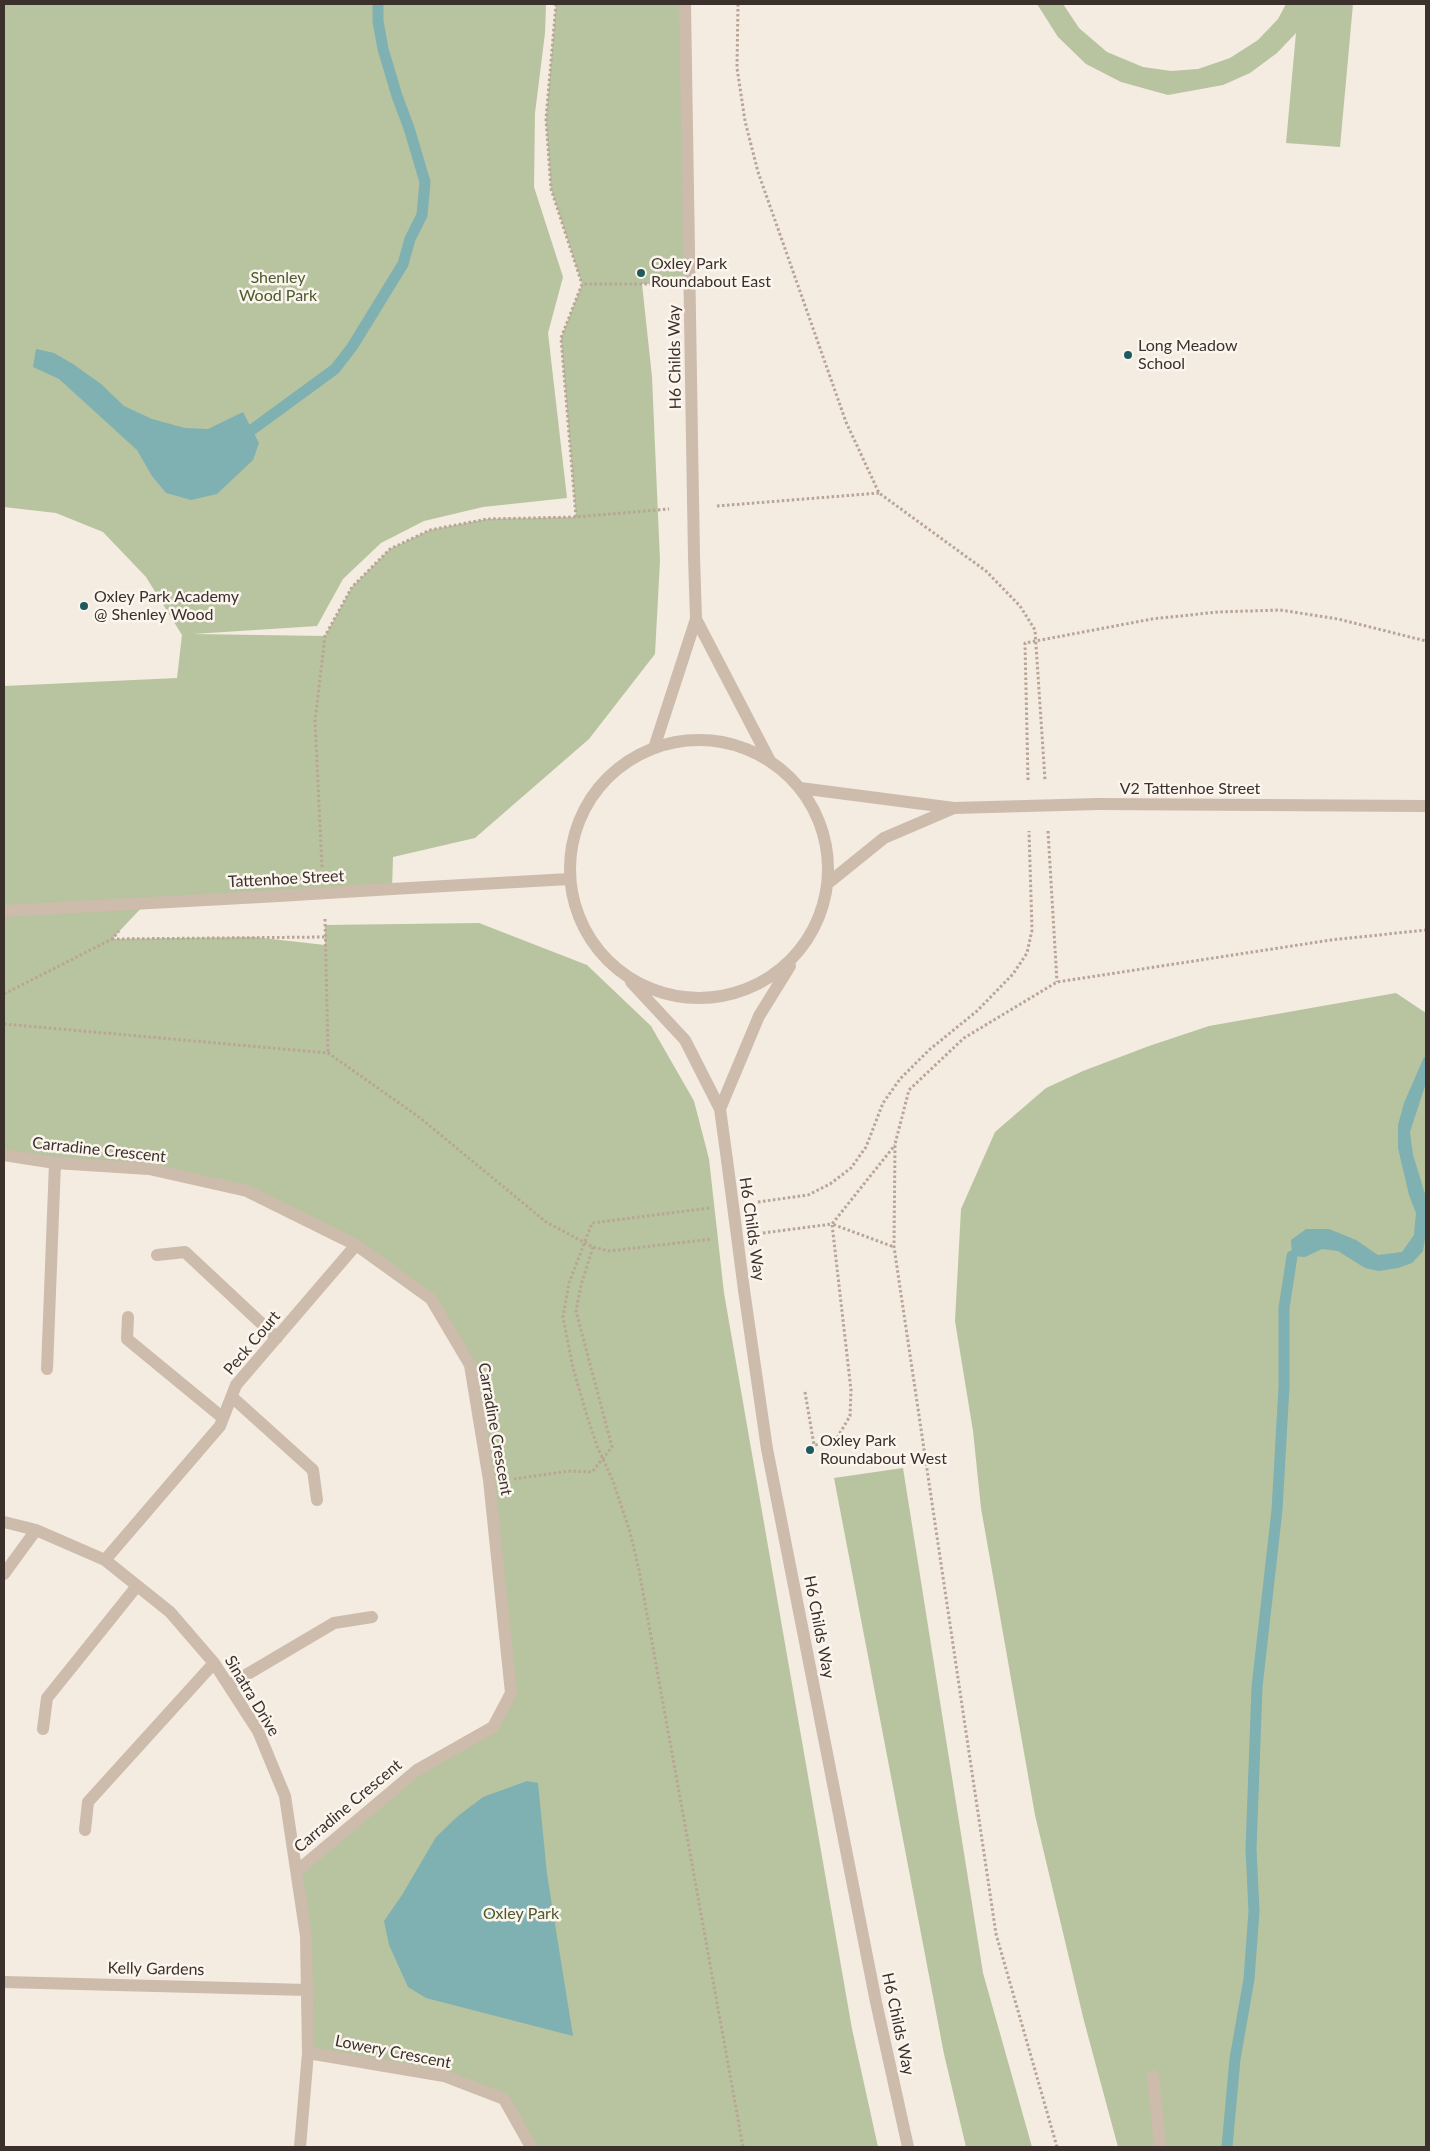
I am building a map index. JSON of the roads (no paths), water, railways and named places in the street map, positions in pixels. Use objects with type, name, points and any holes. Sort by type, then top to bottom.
[{"type":"street","name":"H6 Childs Way","points":[[654,748],[696,619],[685,4]]},
{"type":"street","name":"H6 Childs Way","points":[[696,619],[770,761]]},
{"type":"street","points":[[720,1110],[759,1016],[806,941],[820,914],[828,884],[827,850],[818,818],[800,788],[770,761],[733,744],[694,740],[654,748],[617,768],[590,800],[573,837],[570,879],[578,917],[598,951],[626,977],[664,994],[704,999],[743,991],[779,971],[806,941]]},
{"type":"street","name":"V2 Tattenhoe Street","points":[[800,788],[954,808],[1098,804],[1426,806]]},
{"type":"street","name":"V2 Tattenhoe Street","points":[[828,884],[884,838],[954,808]]},
{"type":"street","name":"Tattenhoe Street","points":[[4,911],[570,879]]},
{"type":"street","name":"H6 Childs Way","points":[[626,977],[685,1040],[720,1110],[767,1449],[876,2002],[908,2147]]},
{"type":"street","name":"Carradine Crescent","points":[[4,1155],[55,1163],[149,1170],[247,1191],[356,1245],[431,1299],[470,1365],[489,1480],[511,1693],[493,1726],[417,1770],[298,1870]]},
{"type":"street","points":[[46,1369],[55,1163]]},
{"type":"street","name":"Peck Court","points":[[105,1560],[220,1426],[236,1385],[356,1245]]},
{"type":"street","points":[[157,1255],[186,1252],[277,1338]]},
{"type":"street","points":[[128,1317],[128,1339],[224,1418]]},
{"type":"street","points":[[232,1397],[313,1470],[317,1500]]},
{"type":"street","name":"Sinatra Drive","points":[[4,1522],[36,1530],[105,1560],[170,1612],[214,1662],[258,1731],[286,1796],[306,1936],[308,2053],[300,2147]]},
{"type":"street","points":[[4,1574],[36,1530]]},
{"type":"street","points":[[43,1729],[47,1698],[137,1586]]},
{"type":"street","points":[[228,1685],[334,1623],[372,1618]]},
{"type":"street","points":[[85,1830],[88,1802],[214,1662]]},
{"type":"street","name":"Kelly Gardens","points":[[4,1982],[307,1990]]},
{"type":"street","name":"Lowery Crescent","points":[[308,2053],[444,2076],[504,2099],[532,2147]]},
{"type":"street","points":[[1153,2076],[1160,2147]]},
{"type":"water","points":[[36,349],[54,353],[73,364],[101,384],[124,406],[152,419],[185,428],[208,429],[243,412],[259,443],[253,460],[217,494],[191,500],[166,493],[152,476],[137,450],[59,379],[33,367]]},
{"type":"water","points":[[1424,1057],[1426,1058],[1426,1083],[1410,1132],[1413,1155],[1426,1197],[1426,1233],[1423,1251],[1412,1263],[1398,1268],[1379,1271],[1365,1268],[1338,1251],[1322,1249],[1305,1257],[1292,1256],[1291,1240],[1306,1229],[1329,1229],[1356,1240],[1378,1255],[1402,1252],[1414,1235],[1416,1213],[1409,1195],[1398,1148],[1398,1125],[1404,1103]]},
{"type":"water","points":[[527,1781],[538,1783],[547,1874],[573,2036],[426,1998],[408,1987],[389,1945],[384,1921],[402,1895],[436,1837],[458,1816],[483,1797]]},
{"type":"waterway","points":[[253,429],[335,369],[352,347],[403,264],[410,239],[422,215],[425,182],[383,49],[378,21],[378,4]]},
{"type":"waterway","points":[[1227,2147],[1235,2059],[1249,1979],[1254,1911],[1251,1849],[1257,1687],[1277,1510],[1284,1387],[1284,1308],[1292,1256]]},
{"type":"place","name":"Oxley Park Roundabout East","points":[[641,273]]},
{"type":"place","name":"Long Meadow School","points":[[1128,355]]},
{"type":"place","name":"Oxley Park Academy @ Shenley Wood","points":[[84,606]]},
{"type":"place","name":"Oxley Park Roundabout West","points":[[810,1450]]},
{"type":"park label","name":"Shenley Wood Park","points":[[278,287]]},
{"type":"park label","name":"Oxley Park","points":[[521,1914]]}]
